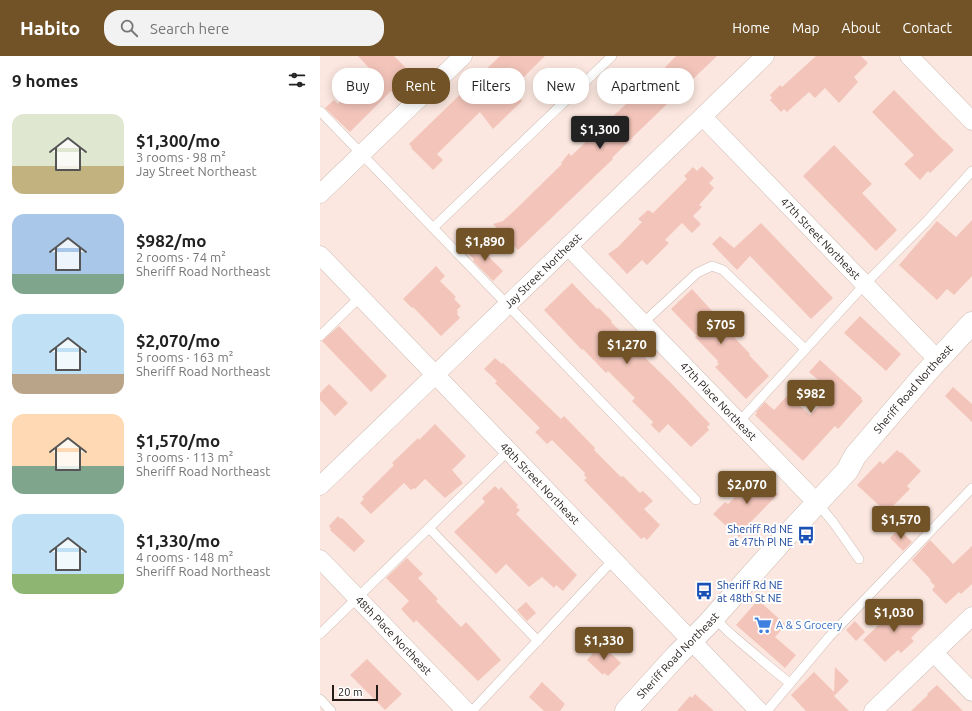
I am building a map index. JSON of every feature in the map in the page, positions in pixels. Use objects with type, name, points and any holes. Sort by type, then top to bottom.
[{"type":"main road","name":"Sheriff Road Northeast","points":[[626,711],[688,637],[814,500],[848,471],[854,456],[972,323]]},
{"type":"main road","name":"Sheriff Road Northeast","points":[[612,711],[688,637],[714,616],[788,534],[814,500]]},
{"type":"street","points":[[320,194],[463,56]]},
{"type":"street","name":"Jay Street Northeast","points":[[320,486],[766,56]]},
{"type":"street","points":[[916,58],[972,120]]},
{"type":"street","name":"47th Street Northeast","points":[[703,117],[938,360]]},
{"type":"street","name":"47th Place Northeast","points":[[568,246],[814,500]]},
{"type":"street","name":"48th Street Northeast","points":[[320,256],[759,711]]},
{"type":"street","name":"48th Place Northeast","points":[[320,560],[466,711]]},
{"type":"street","points":[[881,709],[934,653],[972,616]]},
{"type":"street","points":[[934,653],[972,692]]},
{"type":"lane","points":[[433,228],[612,56]]},
{"type":"lane","points":[[320,110],[696,500]]},
{"type":"lane","points":[[739,422],[865,284],[925,223],[972,171]]},
{"type":"lane","points":[[643,323],[697,273],[712,266],[723,270],[805,349]]},
{"type":"lane","points":[[320,336],[360,297]]},
{"type":"lane","points":[[320,634],[508,451]]},
{"type":"lane","points":[[767,711],[834,631],[972,488]]},
{"type":"lane","points":[[814,500],[833,522],[859,560]]},
{"type":"lane","points":[[429,528],[538,641]]},
{"type":"lane","points":[[472,711],[613,560]]},
{"type":"lane","points":[[714,616],[731,634],[790,683]]},
{"type":"lane","points":[[320,699],[331,711]]},
{"type":"building","points":[[358,56],[394,56],[406,68],[392,68],[392,92],[391,91],[384,98],[384,68],[369,68]]},
{"type":"building","points":[[500,56],[545,56],[525,76],[525,68],[488,68]]},
{"type":"building","points":[[676,56],[717,56],[694,78],[694,68],[665,68]]},
{"type":"building","points":[[816,56],[861,56],[868,63],[854,77],[858,82],[839,103],[825,88],[815,98],[809,92],[787,112],[784,109],[781,112],[770,100],[772,98],[770,95],[780,85],[782,87]]},
{"type":"building","points":[[894,90],[954,150],[930,173],[928,171],[920,180],[904,164],[914,155],[872,112]]},
{"type":"building","points":[[458,97],[458,104],[519,104],[493,129],[480,112],[437,154],[443,160],[433,170],[411,148],[412,147],[409,144]]},
{"type":"building","points":[[332,102],[332,104],[378,104],[350,132],[325,108]]},
{"type":"building","points":[[667,104],[612,158],[613,159],[518,250],[493,224],[503,221],[562,164],[561,163],[569,153],[571,156],[625,105]]},
{"type":"building","points":[[834,145],[872,184],[862,193],[897,230],[876,251],[803,176]]},
{"type":"building","points":[[702,166],[714,178],[709,183],[714,188],[699,205],[702,207],[693,216],[701,224],[692,233],[682,223],[665,240],[669,243],[647,265],[642,260],[627,274],[608,254],[618,247],[642,222],[638,219],[648,210],[653,213],[687,179],[684,176],[693,167],[697,171]]},
{"type":"building","points":[[972,220],[972,276],[954,295],[947,289],[937,300],[899,265],[937,221],[956,237]]},
{"type":"building","points":[[761,223],[833,298],[811,319],[750,256],[737,270],[712,244],[720,236],[734,248]]},
{"type":"building","points":[[475,243],[503,271],[493,281],[473,261],[474,259],[466,251]]},
{"type":"building","points":[[436,266],[445,276],[440,281],[456,297],[454,299],[461,306],[457,310],[457,314],[460,318],[441,336],[413,307],[412,308],[403,299]]},
{"type":"building","points":[[572,283],[597,309],[599,308],[612,321],[611,322],[634,345],[633,346],[710,424],[707,427],[709,430],[691,447],[668,424],[659,433],[651,425],[653,422],[632,401],[635,398],[608,371],[606,373],[583,349],[582,350],[544,310]]},
{"type":"building","points":[[692,289],[769,376],[746,399],[715,367],[719,364],[717,362],[718,361],[671,309]]},
{"type":"building","points":[[860,316],[901,354],[886,371],[844,333]]},
{"type":"building","points":[[339,326],[387,376],[371,392],[322,341]]},
{"type":"building","points":[[495,358],[502,364],[503,363],[561,419],[564,416],[595,448],[594,450],[621,477],[623,476],[640,493],[643,491],[653,501],[644,509],[660,525],[647,540],[644,537],[641,539],[584,480],[587,478],[584,475],[585,473],[552,440],[547,444],[535,432],[540,428],[495,383],[497,381],[484,369]]},
{"type":"building","points":[[820,360],[862,398],[861,399],[863,401],[838,429],[835,426],[803,461],[755,415],[765,402],[774,410],[788,395],[810,415],[832,392],[809,372]]},
{"type":"building","points":[[329,384],[348,403],[335,416],[320,400],[320,393]]},
{"type":"building","points":[[953,387],[972,404],[972,422],[945,396]]},
{"type":"building","points":[[435,424],[466,456],[452,470],[463,483],[445,498],[425,479],[415,489],[414,488],[411,490],[404,483],[371,514],[360,503],[364,499],[362,497],[394,465],[392,463]]},
{"type":"building","points":[[897,450],[921,471],[907,486],[910,489],[890,509],[888,507],[884,510],[857,485],[880,461],[883,464]]},
{"type":"building","points":[[756,471],[775,489],[774,491],[778,494],[747,526],[748,527],[739,537],[713,514],[725,502],[728,504],[747,485],[745,483]]},
{"type":"building","points":[[495,486],[499,490],[501,487],[518,505],[516,507],[520,510],[516,514],[577,575],[563,591],[556,585],[554,588],[542,577],[529,587],[506,564],[496,574],[454,532],[485,502],[482,498]]},
{"type":"building","points":[[338,516],[341,519],[342,518],[365,541],[354,552],[330,530],[331,529],[329,526]]},
{"type":"building","points":[[899,529],[912,542],[903,551],[890,538]]},
{"type":"building","points":[[930,540],[953,564],[972,546],[972,584],[961,594],[959,592],[946,604],[932,590],[935,586],[930,581],[931,580],[912,560]]},
{"type":"building","points":[[407,558],[423,574],[418,578],[438,599],[436,601],[461,627],[466,622],[501,660],[478,681],[416,620],[414,623],[401,609],[409,601],[386,578]]},
{"type":"building","points":[[758,600],[786,625],[775,637],[796,655],[785,668],[736,625]]},
{"type":"building","points":[[526,602],[536,613],[527,621],[517,610]]},
{"type":"building","points":[[901,603],[908,611],[911,609],[925,624],[911,638],[914,641],[901,653],[898,650],[885,662],[863,640]]},
{"type":"building","points":[[855,621],[865,632],[856,641],[846,630]]},
{"type":"building","points":[[601,644],[621,663],[608,676],[604,673],[603,675],[587,660]]},
{"type":"building","points":[[367,659],[402,694],[385,710],[350,675]]},
{"type":"building","points":[[835,667],[849,681],[834,696],[849,711],[806,711],[791,695],[814,672],[834,692]]},
{"type":"building","points":[[542,682],[565,704],[560,711],[544,711],[529,697]]},
{"type":"building","points":[[937,685],[963,711],[911,711],[928,695],[927,694]]},
{"type":"building","points":[[695,694],[714,711],[677,711],[690,696],[692,698]]},
{"type":"place","name":"Sheriff Rd NE at 47th Pl NE","points":[[806,535]]},
{"type":"place","name":"Sheriff Rd NE at 48th St NE","points":[[704,591]]},
{"type":"place","name":"A & S Grocery","points":[[763,625]]}]
